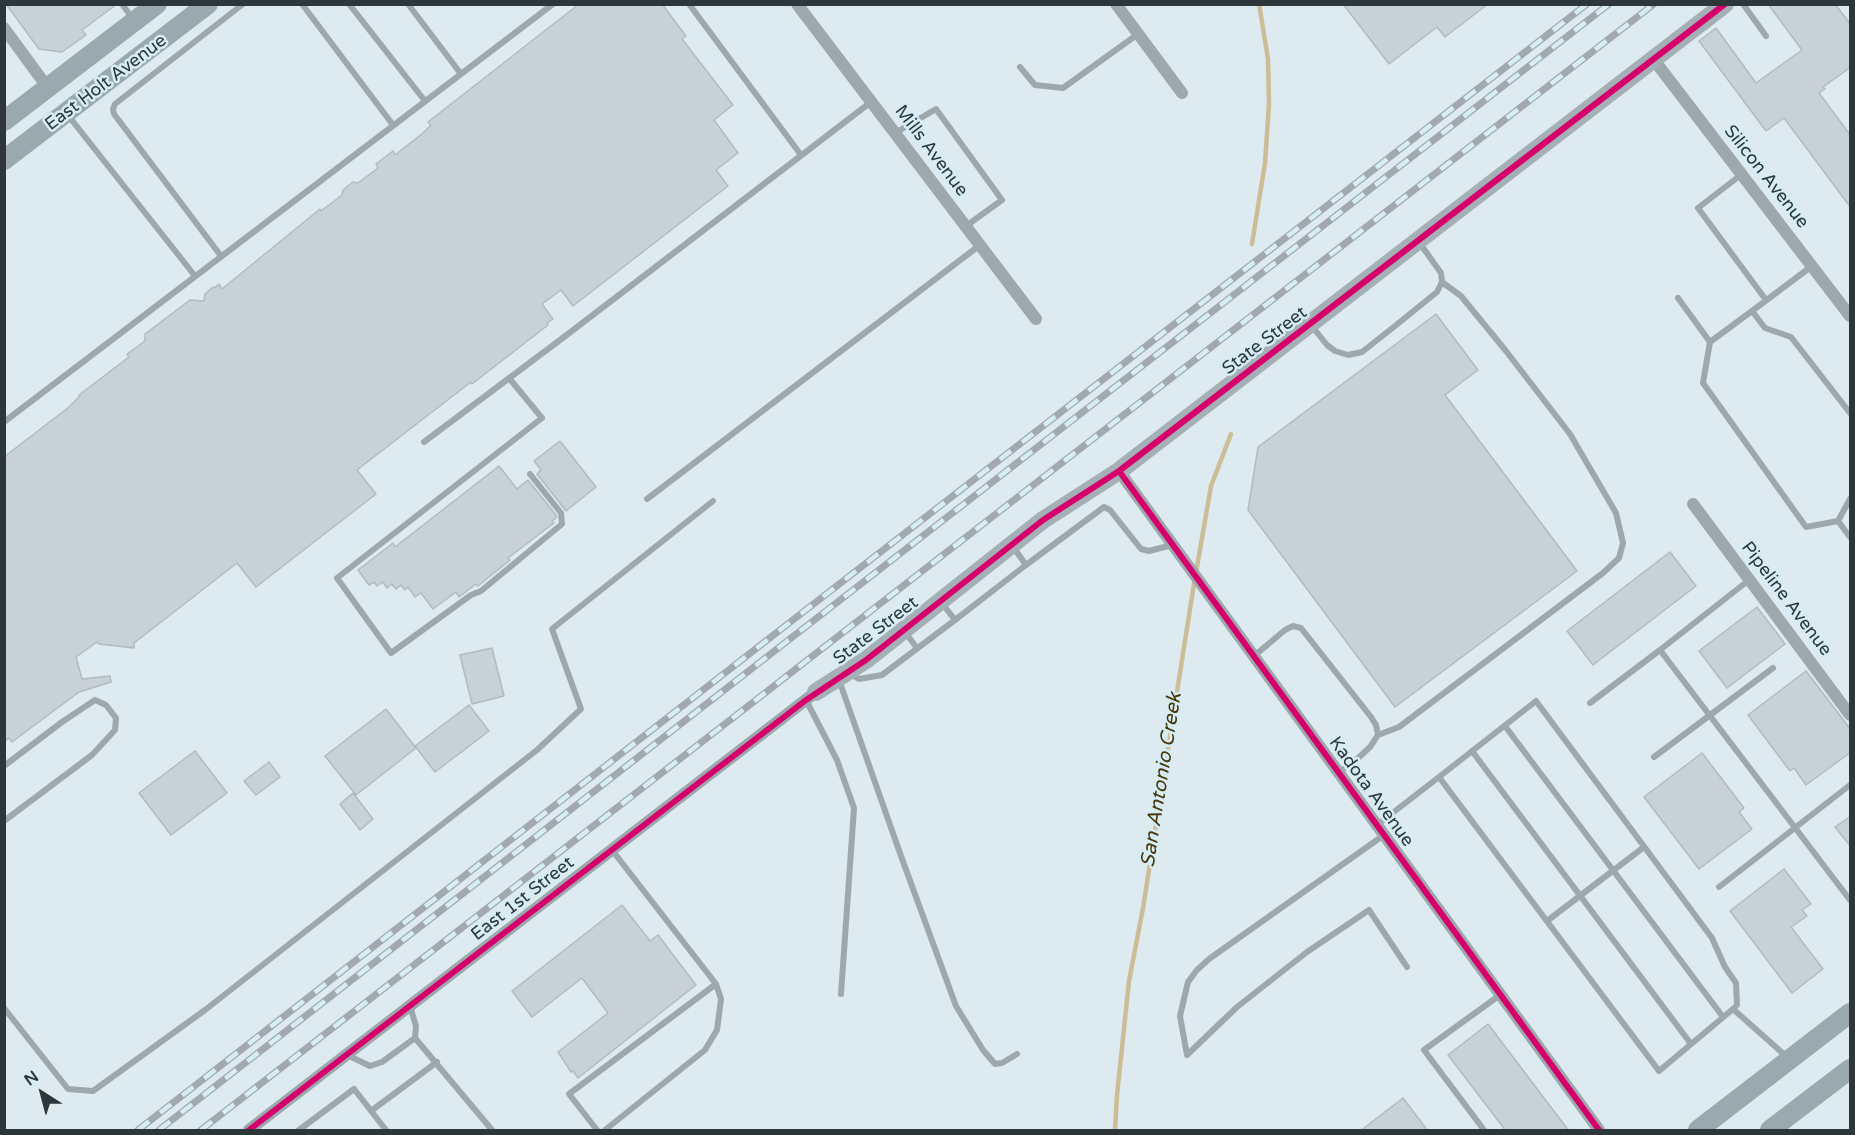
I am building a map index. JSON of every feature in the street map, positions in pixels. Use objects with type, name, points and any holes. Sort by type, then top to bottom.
[{"type":"main road","name":"East Holt Avenue","points":[[4,121],[157,4]]},
{"type":"main road","name":"East Holt Avenue","points":[[4,160],[208,4]]},
{"type":"main road","points":[[1698,1131],[1851,1013]]},
{"type":"main road","points":[[1770,1131],[1851,1069]]},
{"type":"street","name":"Mills Avenue","points":[[797,4],[1036,318]]},
{"type":"street","points":[[1116,4],[1182,93]]},
{"type":"street","name":"State Street","points":[[811,696],[866,660],[1043,520],[1119,471],[1725,4]]},
{"type":"street","points":[[4,28],[48,88]]},
{"type":"street","name":"Silicon Avenue","points":[[1654,60],[1851,316]]},
{"type":"street","name":"Kadota Avenue","points":[[1119,471],[1599,1131]]},
{"type":"street","name":"Pipeline Avenue","points":[[1693,504],[1851,715]]},
{"type":"street","name":"East 1st Street","points":[[249,1131],[811,696]]},
{"type":"lane","points":[[122,4],[135,22]]},
{"type":"lane","points":[[221,256],[114,114],[113,109],[114,104],[243,4]]},
{"type":"lane","points":[[302,4],[393,125]]},
{"type":"lane","points":[[349,4],[425,101]]},
{"type":"lane","points":[[408,4],[461,74]]},
{"type":"lane","points":[[4,422],[553,4]]},
{"type":"lane","points":[[689,4],[801,155]]},
{"type":"lane","points":[[1743,4],[1766,36]]},
{"type":"lane","points":[[1020,67],[1035,85],[1064,88],[1138,34]]},
{"type":"lane","points":[[424,442],[871,102]]},
{"type":"lane","points":[[895,133],[936,109],[1002,200],[966,226]]},
{"type":"lane","points":[[66,113],[195,276]]},
{"type":"lane","points":[[1742,174],[1698,208],[1767,300]]},
{"type":"lane","points":[[1310,325],[1327,345],[1335,351],[1348,355],[1362,351],[1428,300],[1437,292],[1442,282],[1441,273],[1418,241]]},
{"type":"lane","points":[[647,499],[980,245]]},
{"type":"lane","points":[[1812,266],[1710,342],[1703,383],[1806,527],[1838,521],[1851,499]]},
{"type":"lane","points":[[1339,772],[1370,747],[1378,735],[1400,727],[1603,573],[1619,558],[1623,543],[1616,513],[1570,434],[1461,296],[1442,282]]},
{"type":"lane","points":[[1678,298],[1710,342]]},
{"type":"lane","points":[[1752,311],[1765,328],[1791,337],[1851,413]]},
{"type":"lane","points":[[509,378],[542,418],[337,578],[391,653],[471,595],[481,591],[562,524],[561,513],[530,474]]},
{"type":"lane","points":[[4,1008],[68,1089],[93,1091],[215,1002],[537,750],[581,709],[552,629],[713,501]]},
{"type":"lane","points":[[843,675],[859,679],[882,675],[1104,507],[1110,510],[1141,549],[1149,551],[1173,544]]},
{"type":"lane","points":[[1838,521],[1851,537]]},
{"type":"lane","points":[[1012,545],[1026,565]]},
{"type":"lane","points":[[1590,703],[1749,580]]},
{"type":"lane","points":[[940,601],[955,620]]},
{"type":"lane","points":[[1254,656],[1285,630],[1293,626],[1301,628],[1371,717],[1378,735]]},
{"type":"lane","points":[[903,631],[917,648]]},
{"type":"lane","points":[[1660,650],[1851,900]]},
{"type":"lane","points":[[1654,757],[1773,668]]},
{"type":"lane","points":[[843,675],[901,856],[956,1006],[983,1050],[995,1064],[1002,1063],[1017,1054]]},
{"type":"lane","points":[[811,696],[855,808],[841,994]]},
{"type":"lane","points":[[4,766],[95,700],[106,705],[116,718],[115,730],[93,755],[4,821]]},
{"type":"lane","points":[[1407,967],[1369,910],[1307,952],[1237,1007],[1187,1055],[1180,1016],[1188,982],[1197,970],[1380,830],[1439,777],[1536,701],[1712,938],[1725,967],[1736,983],[1737,1005],[1659,1071],[1439,777]]},
{"type":"lane","points":[[1504,726],[1723,1017]]},
{"type":"lane","points":[[1472,751],[1691,1044]]},
{"type":"lane","points":[[1719,887],[1851,785]]},
{"type":"lane","points":[[1546,921],[1644,847]]},
{"type":"lane","points":[[604,1131],[705,1050],[717,1030],[721,999],[716,984],[612,850]]},
{"type":"lane","points":[[597,1131],[569,1094],[716,984]]},
{"type":"lane","points":[[1484,1131],[1424,1050],[1500,995]]},
{"type":"lane","points":[[410,1006],[416,1026],[415,1038],[492,1131]]},
{"type":"lane","points":[[1733,1009],[1790,1060]]},
{"type":"lane","points":[[347,1055],[370,1066],[382,1062],[415,1038]]},
{"type":"lane","points":[[371,1111],[436,1062]]},
{"type":"lane","points":[[299,1131],[354,1089],[386,1131]]},
{"type":"building","points":[[6,4],[117,4],[82,30],[86,35],[62,52],[39,49]]},
{"type":"building","points":[[579,4],[662,4],[686,36],[682,39],[733,105],[714,120],[738,153],[716,170],[728,186],[573,306],[561,290],[542,304],[553,319],[547,323],[548,325],[357,470],[376,494],[256,587],[237,563],[134,643],[134,648],[97,642],[76,657],[82,679],[110,676],[111,682],[79,692],[12,742],[9,738],[4,742],[4,457],[129,357],[127,354],[145,341],[145,334],[190,300],[204,301],[205,294],[219,284],[222,289],[320,209],[321,211],[342,195],[343,190],[353,182],[358,183],[378,168],[376,164],[393,151],[395,155],[423,133],[431,125],[428,122]]},
{"type":"building","points":[[1343,4],[1488,4],[1445,37],[1437,27],[1389,64]]},
{"type":"building","points":[[1768,4],[1835,4],[1851,25],[1851,67],[1823,87],[1825,89],[1819,93],[1851,136],[1851,208],[1784,118],[1766,131],[1699,41],[1716,28],[1756,83],[1802,50]]},
{"type":"building","points":[[1436,314],[1478,370],[1445,395],[1577,571],[1395,707],[1248,510],[1258,447]]},
{"type":"building","points":[[560,441],[596,487],[566,511],[537,474],[541,470],[534,461]]},
{"type":"building","points":[[499,466],[517,489],[528,480],[556,515],[552,521],[554,523],[508,558],[510,560],[478,586],[476,584],[459,597],[456,592],[433,609],[421,593],[415,597],[408,587],[405,590],[401,585],[396,589],[392,584],[387,588],[383,582],[377,586],[374,582],[369,585],[358,570],[393,543],[395,547]]},
{"type":"building","points":[[1670,552],[1696,586],[1593,665],[1567,631]]},
{"type":"building","points":[[1757,607],[1785,644],[1727,688],[1699,651]]},
{"type":"building","points":[[492,648],[504,696],[472,704],[460,655]]},
{"type":"building","points":[[1806,671],[1851,730],[1851,752],[1806,785],[1794,768],[1790,771],[1748,715]]},
{"type":"building","points":[[469,705],[489,731],[435,772],[415,746]]},
{"type":"building","points":[[386,709],[416,748],[356,795],[325,756]]},
{"type":"building","points":[[195,751],[227,793],[171,835],[139,793]]},
{"type":"building","points":[[1702,753],[1744,808],[1739,812],[1752,829],[1699,869],[1644,797]]},
{"type":"building","points":[[269,762],[280,777],[256,795],[244,781]]},
{"type":"building","points":[[353,793],[373,819],[360,830],[340,804]]},
{"type":"building","points":[[1851,816],[1851,847],[1835,827]]},
{"type":"building","points":[[1784,869],[1811,904],[1802,910],[1807,916],[1791,927],[1823,969],[1792,993],[1730,911]]},
{"type":"building","points":[[622,905],[650,941],[658,935],[696,985],[578,1078],[573,1071],[571,1072],[558,1052],[608,1013],[582,978],[532,1017],[512,991]]},
{"type":"building","points":[[1488,1024],[1569,1131],[1506,1131],[1448,1055]]},
{"type":"building","points":[[1403,1098],[1428,1131],[1360,1131]]},
{"type":"waterway","name":"San Antonio Creek","points":[[1252,244],[1265,163],[1269,104],[1268,59],[1259,4]]},
{"type":"waterway","name":"San Antonio Creek","points":[[1115,1130],[1129,981],[1143,908],[1193,590],[1211,486],[1231,434]]},
{"type":"railway","points":[[138,1130],[1587,4]]},
{"type":"railway","points":[[159,1130],[1609,4]]},
{"type":"railway","points":[[201,1130],[1654,4]]},
{"type":"cycle path","points":[[249,1130],[806,700],[866,660],[1043,520],[1119,471],[1725,4]]},
{"type":"cycle path","points":[[1119,471],[1599,1130]]}]
